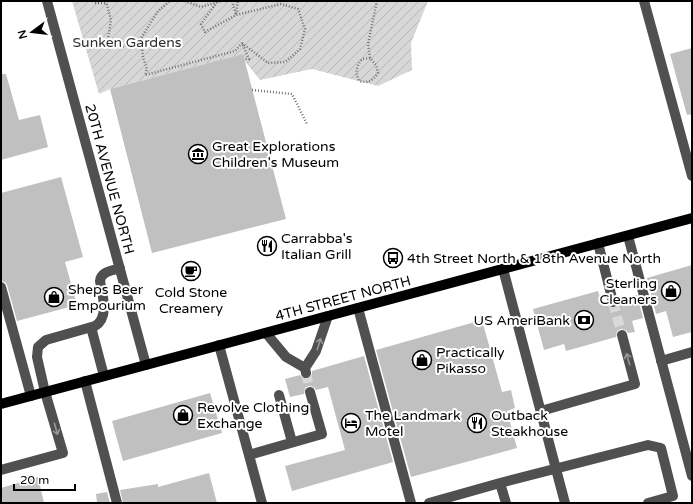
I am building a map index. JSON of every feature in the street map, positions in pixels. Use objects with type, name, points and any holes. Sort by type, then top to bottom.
[{"type":"main road","name":"4TH STREET NORTH","points":[[1,404],[692,218]]},
{"type":"street","name":"20TH AVENUE NORTH","points":[[47,1],[146,365]]},
{"type":"street","points":[[644,1],[692,176]]},
{"type":"street","points":[[628,236],[692,476]]},
{"type":"street","points":[[598,243],[613,302]]},
{"type":"street","points":[[1,470],[63,453],[45,392],[37,357],[39,345],[46,340],[91,327],[99,323],[104,315],[100,280],[101,276],[104,273],[120,268]]},
{"type":"street","points":[[503,269],[565,503]]},
{"type":"street","points":[[1,287],[31,396]]},
{"type":"street","points":[[358,308],[411,503]]},
{"type":"street","points":[[266,333],[286,357],[305,370],[316,352],[328,316]]},
{"type":"street","points":[[91,327],[104,376]]},
{"type":"street","points":[[541,411],[635,384],[622,335]]},
{"type":"street","points":[[219,345],[262,503]]},
{"type":"street","points":[[661,361],[692,352]]},
{"type":"street","points":[[85,381],[117,503]]},
{"type":"street","points":[[249,455],[322,434],[310,392]]},
{"type":"street","points":[[279,395],[292,442]]},
{"type":"street","points":[[429,503],[443,501],[500,483],[556,470],[648,445],[661,448],[673,496],[648,503]]},
{"type":"street","points":[[500,483],[506,503]]},
{"type":"path","points":[[95,3],[107,2],[111,20],[108,39],[113,46],[122,47],[141,38],[158,11],[170,1]]},
{"type":"path","points":[[185,1],[201,7],[222,1]]},
{"type":"path","points":[[232,1],[236,15]]},
{"type":"path","points":[[236,15],[238,1]]},
{"type":"path","points":[[370,58],[362,60],[357,65],[356,74],[359,81],[367,83],[374,80],[378,73],[376,65],[370,58],[368,44],[377,1]]},
{"type":"path","points":[[217,2],[201,24],[205,32],[236,15],[281,4],[298,9],[305,29],[300,49],[286,62],[268,63],[242,43]]},
{"type":"path","points":[[141,38],[143,57],[148,69],[146,75],[235,51],[242,43]]},
{"type":"path","points":[[242,43],[249,59],[244,59]]},
{"type":"path","points":[[252,90],[292,94],[307,124]]},
{"type":"green space","name":"Sunken Gardens","points":[[72,1],[428,1],[411,43],[412,70],[378,86],[312,69],[260,80],[240,55],[110,89],[99,94]]},
{"type":"building","points":[[692,48],[692,114],[687,115],[670,54]]},
{"type":"building","name":"Great Explorations Children's Museum","points":[[243,54],[286,219],[152,253],[110,89]]},
{"type":"building","points":[[1,74],[6,74],[19,120],[40,115],[48,147],[1,160]]},
{"type":"building","points":[[61,177],[83,257],[65,262],[77,305],[17,321],[7,285],[5,282],[1,281],[1,193]]},
{"type":"building","name":"Sterling Cleaners","points":[[692,265],[692,332],[673,337],[666,311],[656,314],[647,278]]},
{"type":"building","name":"US AmeriBank","points":[[598,291],[602,305],[607,303],[609,307],[612,308],[618,306],[619,300],[637,295],[643,318],[632,321],[635,332],[628,333],[626,330],[621,329],[617,331],[616,337],[566,351],[564,344],[544,350],[533,309]]},
{"type":"building","points":[[482,320],[502,392],[511,390],[515,408],[507,411],[517,448],[411,477],[376,350]]},
{"type":"building","name":"The Landmark Motel","points":[[364,356],[393,462],[292,491],[285,466],[345,450],[328,387],[316,390],[314,387],[309,386],[305,388],[304,394],[290,397],[285,379],[300,375],[304,379],[308,379],[312,375],[312,371]]},
{"type":"building","points":[[210,393],[222,433],[123,461],[112,421]]},
{"type":"building","points":[[209,473],[217,503],[123,503],[120,490],[158,484],[158,487]]},
{"type":"building","points":[[38,477],[44,503],[1,503],[1,488]]},
{"type":"building","points":[[107,492],[110,503],[97,503],[96,494]]},
{"type":"tunnel","points":[[613,302],[622,335]]},
{"type":"tunnel","points":[[306,373],[310,392]]},
{"type":"place","name":"Great Explorations Children's Museum","points":[[198,154]]},
{"type":"place","name":"Carrabba's Italian Grill","points":[[267,246]]},
{"type":"place","name":"4th Street North & 18th Avenue North","points":[[393,258]]},
{"type":"place","name":"Cold Stone Creamery","points":[[191,271]]},
{"type":"place","name":"Sterling Cleaners","points":[[671,291]]},
{"type":"place","name":"Sheps Beer Empourium","points":[[54,297]]},
{"type":"place","name":"US AmeriBank","points":[[584,320]]},
{"type":"place","name":"Practically Pikasso","points":[[422,360]]},
{"type":"place","name":"Revolve Clothing Exchange","points":[[183,415]]},
{"type":"place","name":"The Landmark Motel","points":[[351,423]]},
{"type":"place","name":"Outback Steakhouse","points":[[477,423]]}]
